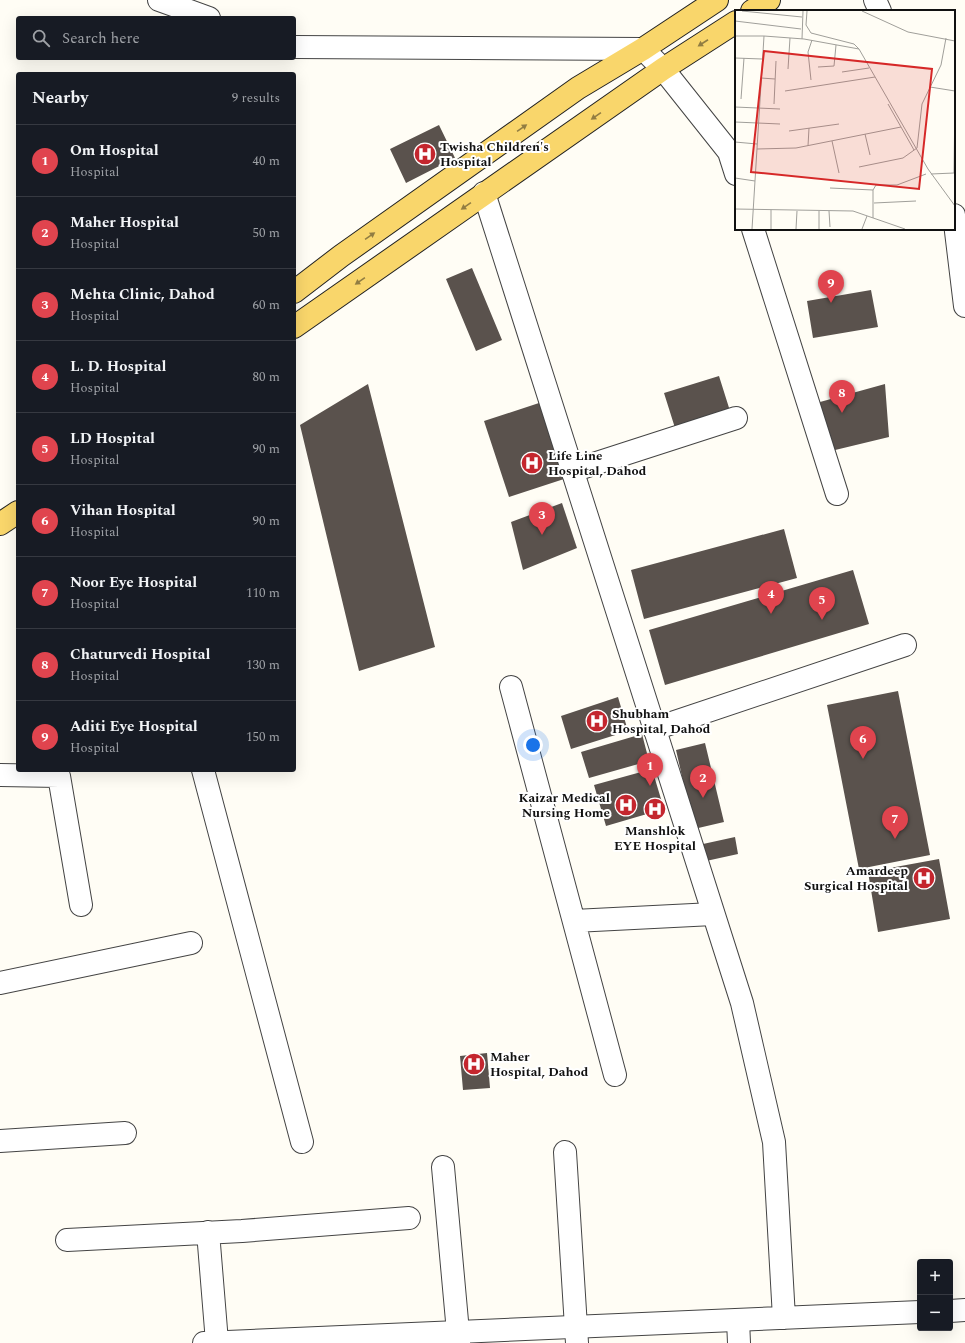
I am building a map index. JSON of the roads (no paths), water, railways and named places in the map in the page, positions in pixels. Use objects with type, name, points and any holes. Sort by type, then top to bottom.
[{"type":"main road","points":[[296,290],[341,256],[578,88],[643,49],[717,0]]},
{"type":"main road","points":[[754,10],[769,0]]},
{"type":"main road","points":[[296,326],[663,68],[735,23]]},
{"type":"main road","points":[[0,524],[16,513]]},
{"type":"street","points":[[159,0],[203,16]]},
{"type":"street","points":[[875,0],[880,10]]},
{"type":"street","points":[[296,47],[643,49],[663,68],[729,152],[735,171]]},
{"type":"street","points":[[484,193],[742,1004],[774,1142],[784,1318]]},
{"type":"street","points":[[955,223],[965,306]]},
{"type":"street","points":[[753,230],[837,494]]},
{"type":"street","points":[[572,471],[736,418]]},
{"type":"street","points":[[654,729],[905,645]]},
{"type":"street","points":[[512,687],[616,1075]]},
{"type":"street","points":[[204,772],[302,1142]]},
{"type":"street","points":[[0,775],[59,776],[81,904]]},
{"type":"street","points":[[574,921],[713,914]]},
{"type":"street","points":[[0,983],[191,943]]},
{"type":"street","points":[[0,1141],[125,1133]]},
{"type":"street","points":[[565,1152],[576,1335]]},
{"type":"street","points":[[443,1167],[459,1338]]},
{"type":"street","points":[[67,1240],[409,1218]]},
{"type":"street","points":[[208,1232],[210,1343],[576,1335],[738,1320],[917,1312]]},
{"type":"street","points":[[953,1311],[965,1310]]},
{"type":"street","points":[[738,1320],[739,1343]]},
{"type":"place","name":"Twisha Children's Hospital","points":[[425,154]]},
{"type":"place","name":"Aditi Eye Hospital","points":[[831,303]]},
{"type":"place","name":"Chaturvedi Hospital","points":[[842,413]]},
{"type":"place","name":"Life Line Hospital, Dahod","points":[[532,463]]},
{"type":"place","name":"Mehta Clinic, Dahod","points":[[542,535]]},
{"type":"place","name":"L. D. Hospital","points":[[771,614]]},
{"type":"place","name":"LD Hospital","points":[[822,620]]},
{"type":"place","name":"Shubham Hospital, Dahod","points":[[597,721]]},
{"type":"place","name":"Vihan Hospital","points":[[863,759]]},
{"type":"place","name":"Om Hospital","points":[[650,786]]},
{"type":"place","name":"Maher Hospital","points":[[703,798]]},
{"type":"place","name":"Kaizar Medical Nursing Home","points":[[626,805]]},
{"type":"place","name":"Manshlok EYE Hospital","points":[[655,809]]},
{"type":"place","name":"Noor Eye Hospital","points":[[895,839]]},
{"type":"place","name":"Amardeep Surgical Hospital","points":[[924,878]]},
{"type":"place","name":"Maher Hospital, Dahod","points":[[474,1064]]}]
